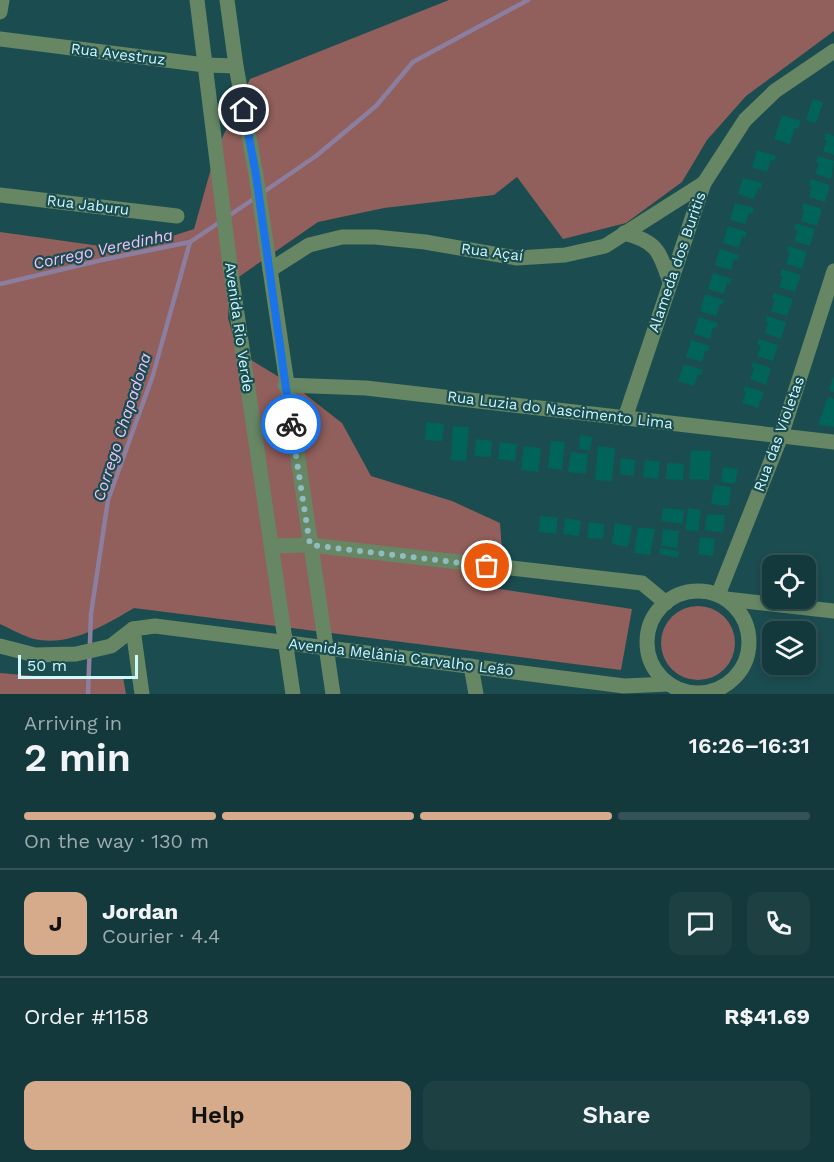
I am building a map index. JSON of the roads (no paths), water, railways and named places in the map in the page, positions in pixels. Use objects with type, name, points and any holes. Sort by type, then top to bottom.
[{"type":"street","points":[[0,12],[2,0]]},
{"type":"street","name":"Avenida Rio Verde","points":[[197,0],[230,266],[294,694]]},
{"type":"street","points":[[226,0],[256,175],[285,385],[333,694]]},
{"type":"street","name":"Rua Avestruz","points":[[0,39],[205,65],[236,66]]},
{"type":"street","name":"Alameda dos Buritis","points":[[625,418],[704,183],[745,120],[775,91],[834,51]]},
{"type":"street","name":"Rua Açaí","points":[[270,270],[309,245],[342,237],[375,237],[425,242],[517,258],[565,255],[605,246],[704,183]]},
{"type":"street","name":"Rua Jaburu","points":[[0,195],[177,216]]},
{"type":"street","points":[[624,234],[643,238],[659,251],[670,282]]},
{"type":"street","name":"Rua das Violetas","points":[[722,597],[781,436],[834,271]]},
{"type":"street","name":"Rua Luzia do Nascimento Lima","points":[[285,385],[366,388],[834,442]]},
{"type":"street","points":[[272,546],[310,545],[642,583],[666,603]]},
{"type":"street","points":[[694,591],[710,592],[722,597],[738,609],[746,623],[750,638],[748,654],[742,669],[731,681],[717,689],[697,693],[669,684],[658,673],[650,659],[647,644],[649,629],[655,615],[666,603],[679,595],[694,591]]},
{"type":"street","points":[[722,597],[834,611]]},
{"type":"street","name":"Avenida Melânia Carvalho Leão","points":[[133,628],[155,626],[471,666],[625,690],[669,684]]},
{"type":"street","points":[[0,646],[35,655],[76,654],[111,646],[133,628]]},
{"type":"street","points":[[133,628],[142,694]]},
{"type":"street","points":[[471,666],[476,694]]},
{"type":"waterway","name":"Corrego Veredinha","points":[[262,193],[316,156],[376,106],[413,62],[528,0]]},
{"type":"waterway","name":"Corrego Veredinha","points":[[227,217],[255,198]]},
{"type":"waterway","name":"Corrego Veredinha","points":[[0,284],[190,242],[220,222]]},
{"type":"waterway","name":"Corrego Chapadona","points":[[88,694],[91,614],[108,500],[153,375],[190,242]]}]
